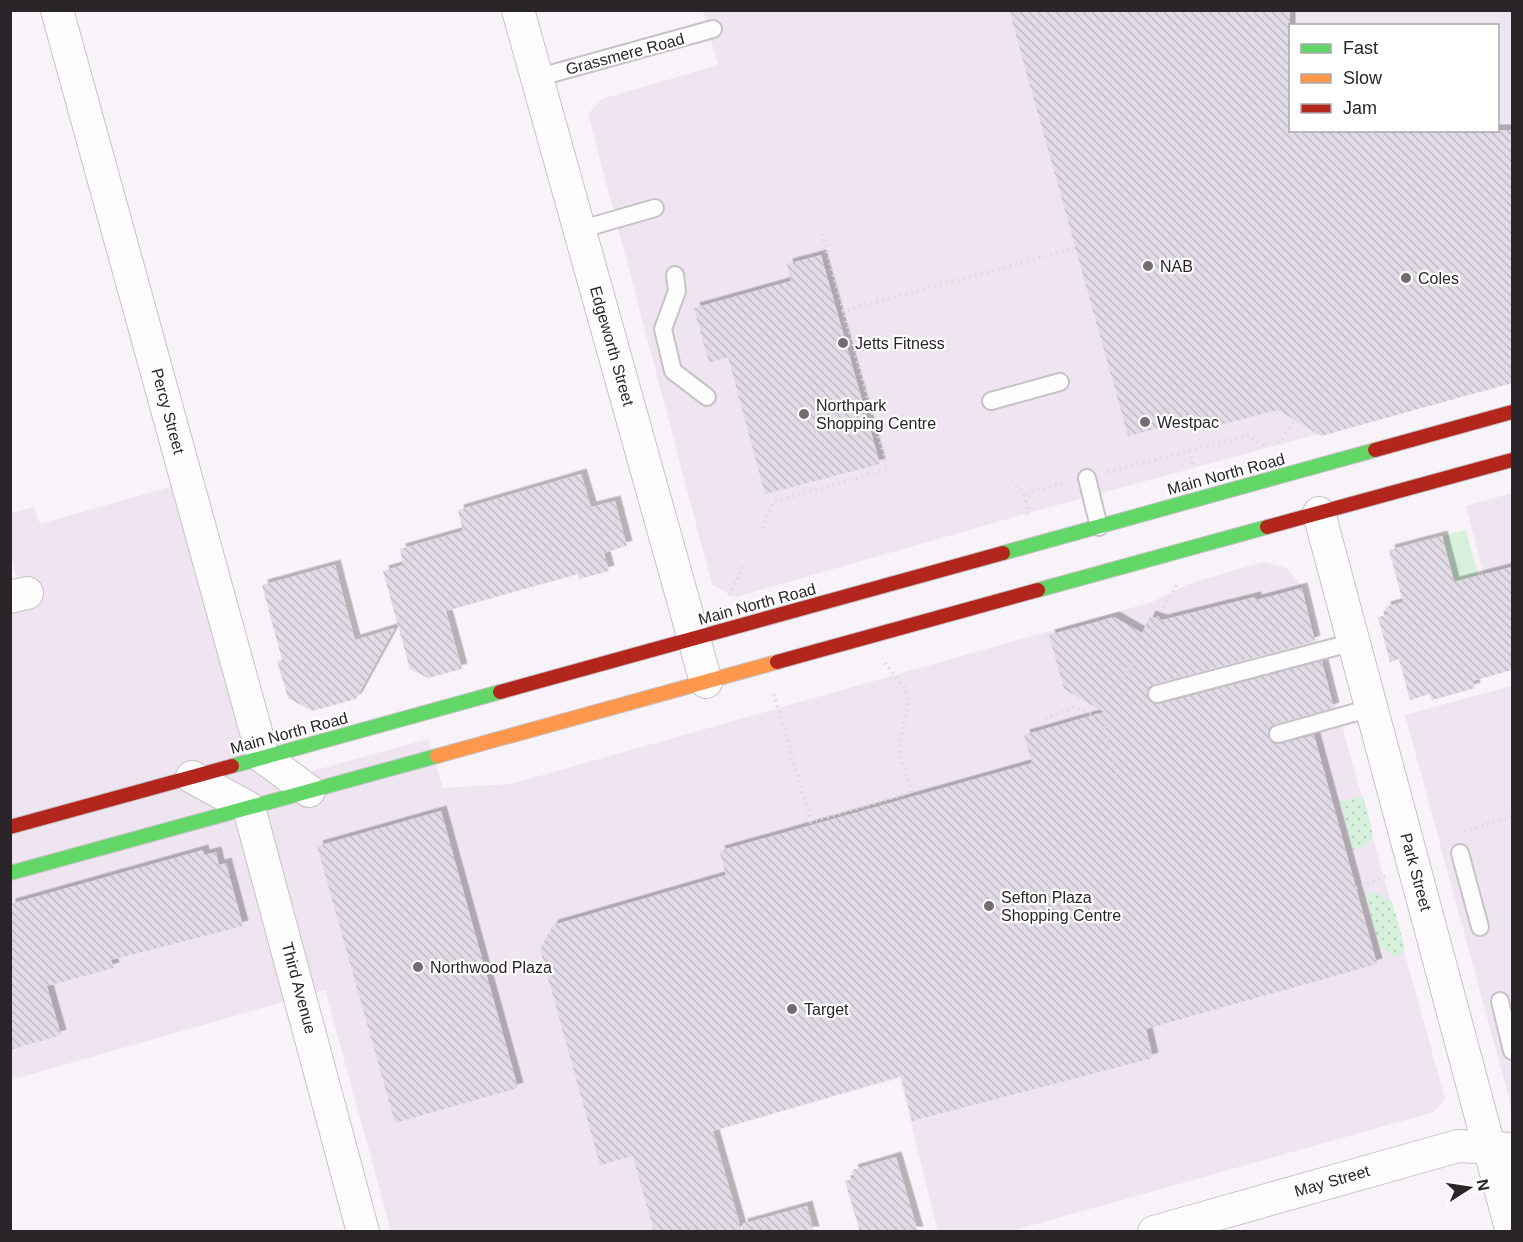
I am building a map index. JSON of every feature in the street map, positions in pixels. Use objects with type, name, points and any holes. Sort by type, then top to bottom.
[{"type":"highway","name":"Main North Road","points":[[10,827],[1512,412]]},
{"type":"highway","points":[[10,873],[1512,459]]},
{"type":"street","name":"Percy Street","points":[[57,10],[263,757]]},
{"type":"street","name":"Edgeworth Street","points":[[518,10],[706,682]]},
{"type":"street","name":"Park Street","points":[[1319,513],[1371,708],[1501,1148],[1512,1232]]},
{"type":"street","points":[[263,757],[309,791]]},
{"type":"street","points":[[192,777],[249,807]]},
{"type":"street","name":"Third Avenue","points":[[249,807],[363,1232]]},
{"type":"street","name":"May Street","points":[[1154,1232],[1458,1146],[1501,1148]]},
{"type":"lane","name":"Grassmere Road","points":[[536,78],[714,29]]},
{"type":"lane","points":[[579,230],[655,208]]},
{"type":"lane","points":[[675,275],[677,291],[663,329],[673,371],[707,397]]},
{"type":"lane","points":[[991,401],[1060,382]]},
{"type":"lane","points":[[1087,477],[1099,527]]},
{"type":"lane","points":[[1157,694],[1354,642]]},
{"type":"lane","points":[[1278,734],[1371,708]]},
{"type":"lane","points":[[1460,853],[1480,927]]},
{"type":"lane","points":[[1500,1001],[1512,1051]]},
{"type":"path","points":[[763,528],[773,502],[888,469],[822,234]]},
{"type":"path","points":[[836,313],[1076,248]]},
{"type":"path","points":[[1026,501],[1033,491],[1249,435],[1273,453],[1294,420]]},
{"type":"path","points":[[1189,450],[1196,475]]},
{"type":"path","points":[[1012,480],[1023,492],[1029,521]]},
{"type":"path","points":[[723,601],[733,591],[744,567]]},
{"type":"path","points":[[1108,790],[1117,776],[1101,717],[1179,581]]},
{"type":"path","points":[[773,691],[811,822],[912,794],[899,750],[908,702],[906,690],[883,660]]},
{"type":"path","points":[[1045,719],[1073,707],[1101,717]]},
{"type":"shaded area","points":[[703,11],[1512,11],[1512,381],[1032,512],[736,597],[712,585],[588,114],[602,99],[718,65]]},
{"type":"shaded area","points":[[187,482],[269,783],[428,739],[443,788],[511,784],[1152,602],[1188,584],[1263,562],[1286,568],[1304,588],[1445,1099],[1434,1112],[1012,1231],[938,1232],[900,1078],[713,1131],[742,1231],[391,1231],[325,990],[11,1080],[10,589],[19,587],[11,556],[11,513],[34,507],[40,524]]},
{"type":"shaded area","points":[[1512,493],[1512,649],[1503,651],[1466,506]]},
{"type":"shaded area","points":[[1512,686],[1512,1109],[1405,715]]},
{"type":"green space","points":[[1466,530],[1478,575],[1455,581],[1443,536]]},
{"type":"green space","points":[[1363,796],[1373,835],[1364,847],[1353,850],[1340,802]]},
{"type":"green space","points":[[1375,892],[1392,902],[1405,948],[1402,954],[1393,956],[1379,946],[1366,895]]},
{"type":"building","points":[[1009,10],[1290,10],[1289,132],[1499,132],[1499,130],[1512,130],[1512,383],[1321,436],[1278,410],[1215,426],[1199,418],[1128,436]]},
{"type":"building","name":"Northpark Shopping Centre","points":[[821,255],[880,464],[765,494],[728,357],[709,363],[694,308],[791,281],[787,264]]},
{"type":"building","points":[[581,474],[591,507],[615,501],[627,546],[604,553],[609,571],[579,579],[578,574],[446,611],[462,669],[428,678],[410,669],[383,571],[403,565],[400,549],[463,531],[458,510]]},
{"type":"building","points":[[1442,536],[1454,582],[1512,567],[1512,670],[1473,681],[1475,688],[1432,700],[1430,694],[1410,700],[1399,659],[1390,662],[1378,617],[1387,615],[1385,607],[1403,602],[1389,550]]},
{"type":"building","points":[[335,565],[355,640],[395,628],[356,699],[312,711],[288,698],[277,661],[282,660],[262,585]]},
{"type":"building","name":"Sefton Plaza Shopping Centre","points":[[1302,588],[1315,641],[1154,684],[1149,687],[1147,696],[1150,702],[1160,704],[1322,661],[1334,708],[1275,724],[1270,727],[1268,736],[1271,742],[1280,744],[1314,735],[1377,964],[1146,1029],[1153,1058],[912,1121],[901,1076],[713,1131],[742,1232],[654,1232],[633,1156],[600,1165],[540,949],[553,925],[726,875],[719,851],[1032,763],[1024,735],[1104,712],[1064,689],[1049,635],[1114,617],[1142,633],[1150,616],[1162,620]]},
{"type":"building","name":"Northwood Plaza","points":[[441,811],[518,1088],[395,1123],[317,846]]},
{"type":"building","points":[[203,850],[204,855],[216,852],[219,865],[226,863],[243,926],[111,960],[114,968],[47,986],[61,1035],[10,1050],[10,904]]},
{"type":"building","points":[[896,1157],[918,1232],[860,1232],[845,1181],[855,1178],[852,1170]]},
{"type":"building","points":[[807,1206],[814,1232],[743,1232],[742,1224]]},
{"type":"traffic: fast","points":[[1003,553],[1375,450]]},
{"type":"traffic: fast","points":[[1038,590],[1267,527]]},
{"type":"traffic: fast","points":[[232,766],[500,692]]},
{"type":"traffic: fast","points":[[10,873],[437,756]]},
{"type":"traffic: slow","points":[[437,756],[777,662]]},
{"type":"traffic: jam","points":[[1375,450],[1512,412]]},
{"type":"traffic: jam","points":[[1267,527],[1512,460]]},
{"type":"traffic: jam","points":[[500,692],[1003,553]]},
{"type":"traffic: jam","points":[[777,662],[1038,590]]},
{"type":"traffic: jam","points":[[10,827],[232,766]]},
{"type":"place","name":"NAB","points":[[1148,266]]},
{"type":"place","name":"Coles","points":[[1406,278]]},
{"type":"place","name":"Jetts Fitness","points":[[843,343]]},
{"type":"place","name":"Northpark Shopping Centre","points":[[804,414]]},
{"type":"place","name":"Westpac","points":[[1145,422]]},
{"type":"place","name":"Sefton Plaza Shopping Centre","points":[[989,906]]},
{"type":"place","name":"Northwood Plaza","points":[[418,967]]},
{"type":"place","name":"Target","points":[[792,1009]]}]
